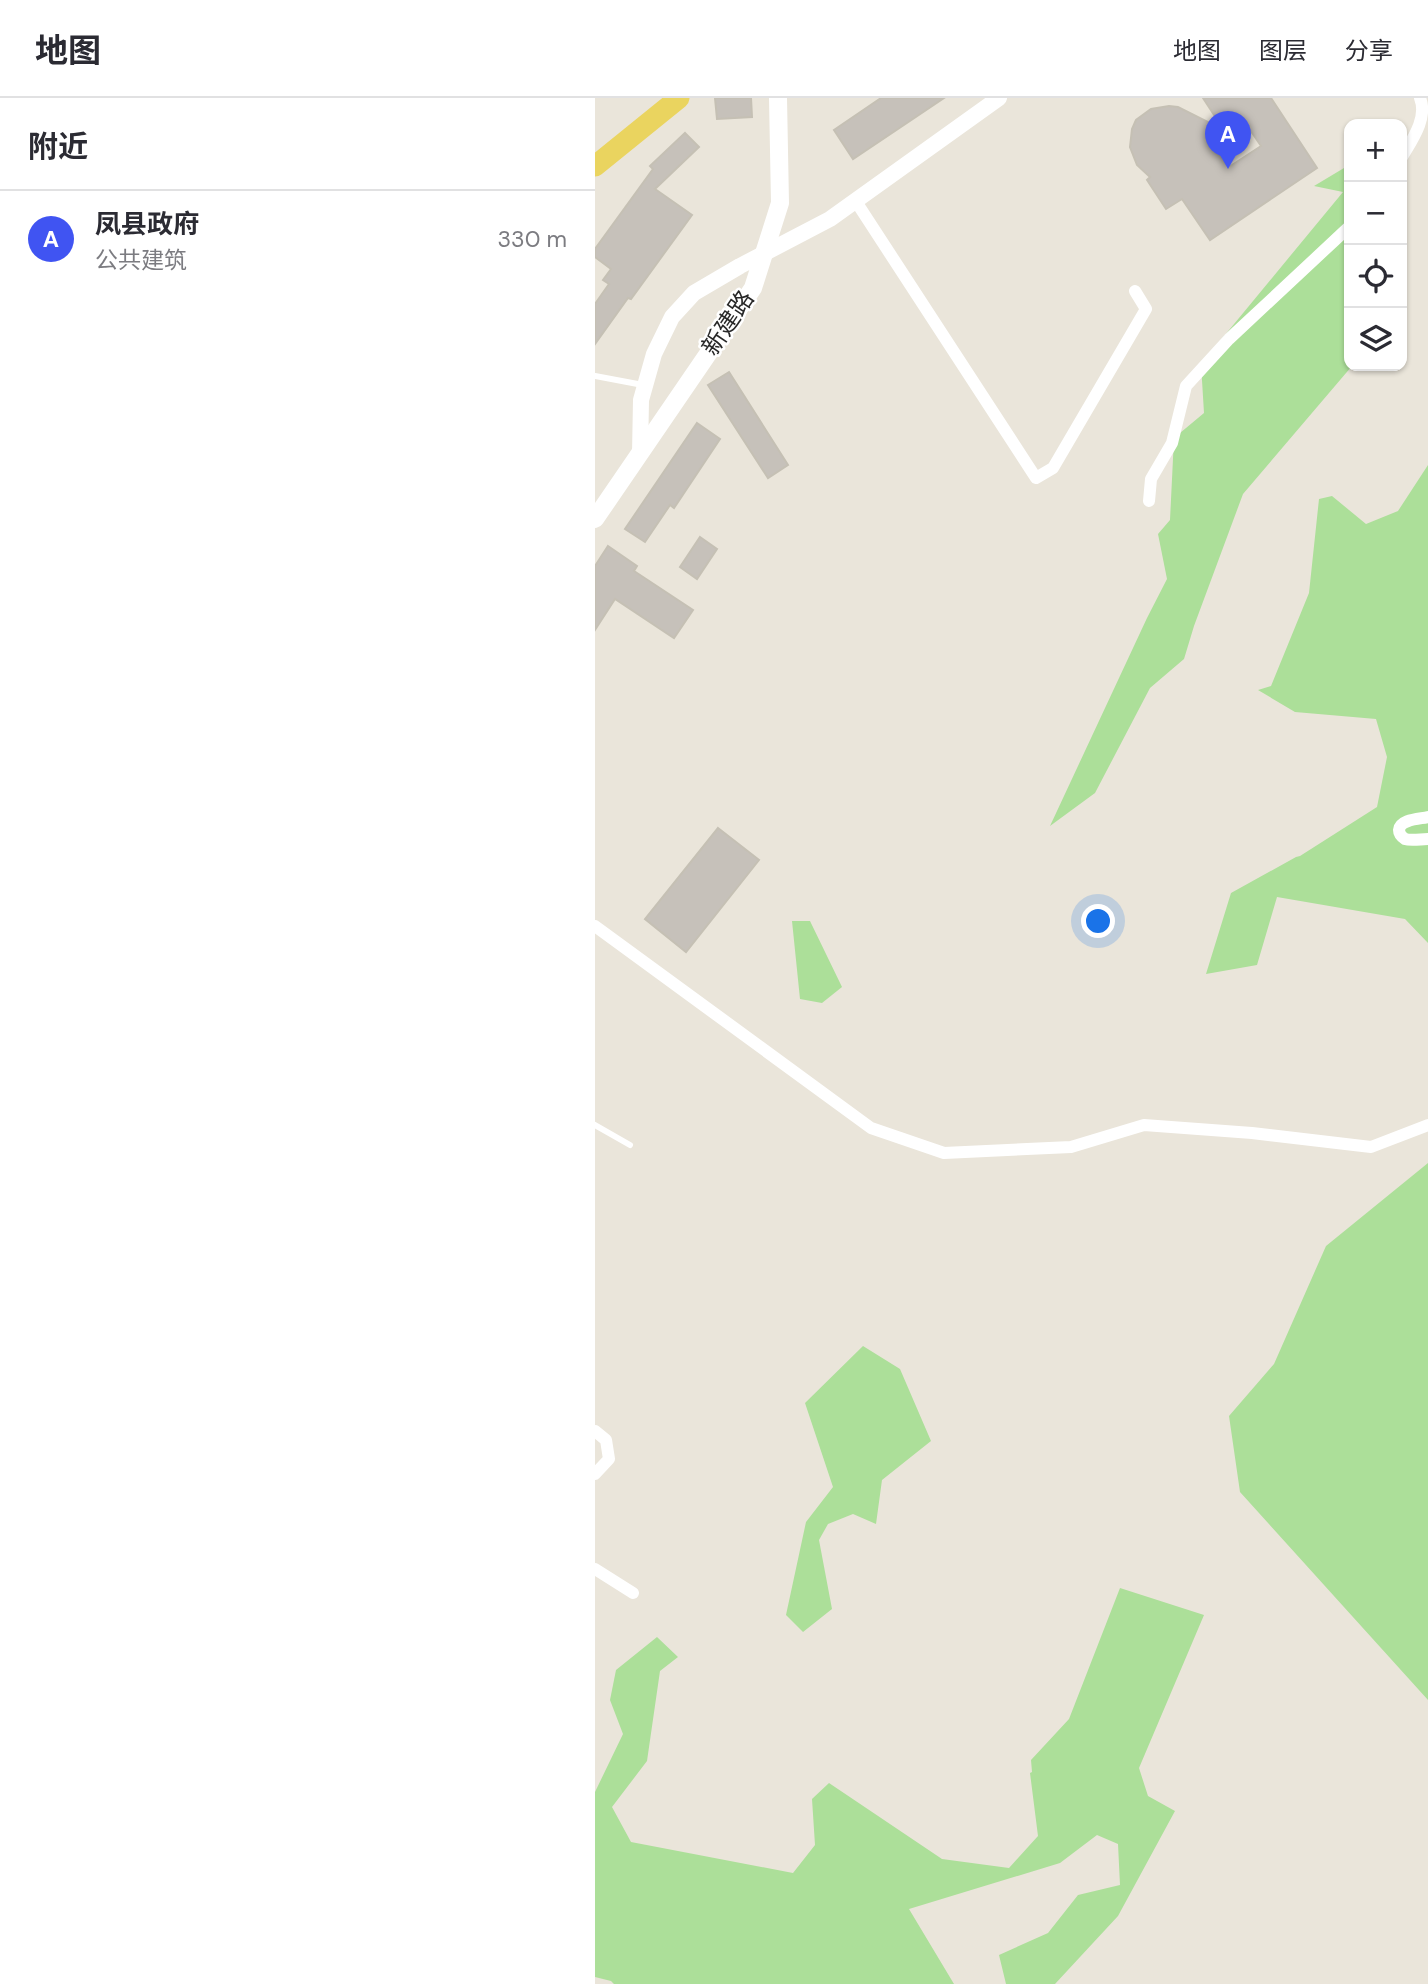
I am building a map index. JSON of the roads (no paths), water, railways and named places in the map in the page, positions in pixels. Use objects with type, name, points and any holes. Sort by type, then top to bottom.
[{"type":"main road","points":[[595,166],[679,98]]},
{"type":"main road","name":"新建路","points":[[595,519],[753,288],[780,204],[778,98]]},
{"type":"street","points":[[640,454],[641,400],[653,354],[673,317],[694,293],[829,219],[999,98]]},
{"type":"street","points":[[1407,149],[1418,132],[1423,105],[1420,98]]},
{"type":"street","points":[[855,200],[1036,478],[1053,468],[1146,309],[1135,290]]},
{"type":"street","points":[[1149,501],[1151,479],[1173,443],[1186,386],[1229,339],[1344,232]]},
{"type":"street","points":[[1428,817],[1405,822],[1400,826],[1399,832],[1407,839],[1428,839]]},
{"type":"street","points":[[595,926],[871,1128],[944,1153],[1071,1147],[1144,1125],[1252,1133],[1371,1147],[1428,1125]]},
{"type":"street","points":[[595,1431],[606,1440],[609,1459],[595,1474]]},
{"type":"street","points":[[595,1569],[633,1593]]},
{"type":"lane","points":[[595,376],[645,386]]},
{"type":"lane","points":[[595,1125],[630,1145]]},
{"type":"place","name":"凤县政府","points":[[1228,169]]}]
